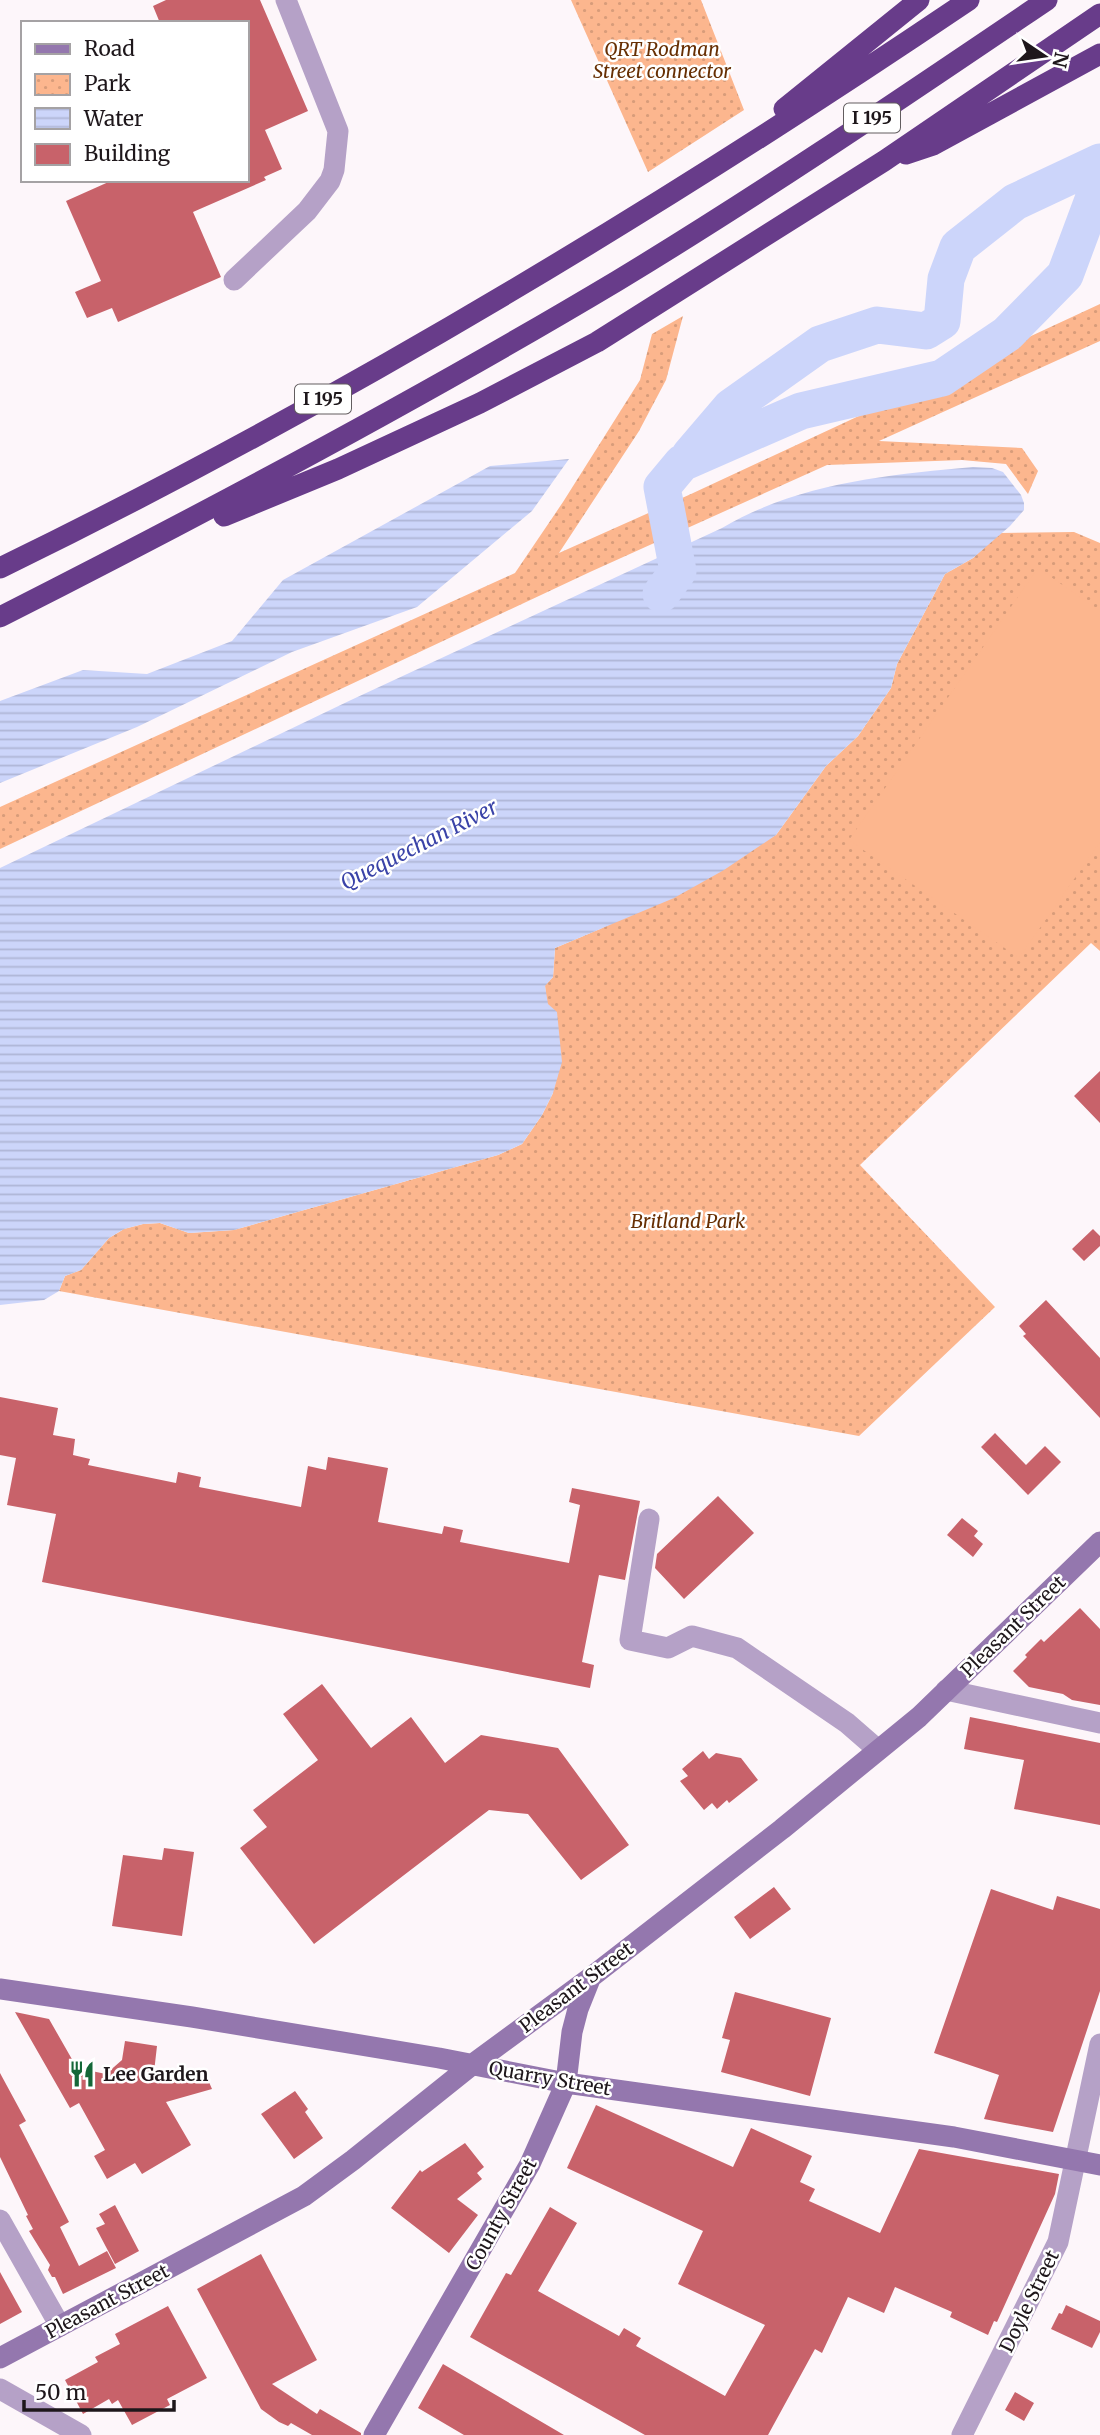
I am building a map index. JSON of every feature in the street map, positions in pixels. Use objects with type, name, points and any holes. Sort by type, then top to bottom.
[{"type":"highway","points":[[702,176],[919,0]]},
{"type":"highway","name":"I 195","points":[[0,568],[154,490],[483,309],[702,176],[969,0]]},
{"type":"highway","name":"I 195","points":[[0,617],[238,495],[408,402],[644,264],[844,137],[1047,0]]},
{"type":"highway","points":[[108,562],[329,473],[480,403],[558,363],[650,310],[884,162],[1100,14]]},
{"type":"highway","points":[[884,162],[933,145],[1100,54]]},
{"type":"main road","name":"Pleasant Street","points":[[0,2358],[304,2196],[353,2160],[473,2064],[590,1978],[782,1829],[919,1717],[1100,1542]]},
{"type":"main road","name":"County Street","points":[[374,2435],[530,2164],[566,2083],[572,2032],[590,1978]]},
{"type":"main road","name":"Quarry Street","points":[[0,1989],[192,2017],[473,2064],[566,2083],[954,2137],[1100,2165]]},
{"type":"street","points":[[234,280],[307,211],[323,191],[334,170],[338,131],[286,0]]},
{"type":"street","points":[[649,1519],[630,1640],[668,1648],[692,1636],[737,1648],[846,1723],[878,1750]]},
{"type":"street","points":[[946,1690],[1100,1723]]},
{"type":"street","name":"Doyle Street","points":[[962,2435],[1058,2242],[1100,2044]]},
{"type":"street","points":[[0,2220],[60,2326]]},
{"type":"street","points":[[0,2389],[81,2435]]},
{"type":"green space","name":"QRT Rodman Street connector","points":[[571,0],[701,0],[744,110],[648,172]]},
{"type":"green space","points":[[1100,304],[1100,341],[879,441],[1022,448],[1038,471],[1028,494],[1006,464],[962,460],[827,465],[590,572],[0,849],[0,807],[515,573],[640,380],[652,334],[683,316],[666,380],[639,431],[559,553]]},
{"type":"green space","name":"Britland Park","points":[[1074,532],[1100,543],[1100,951],[1091,943],[860,1165],[995,1307],[859,1436],[59,1291],[65,1276],[81,1270],[109,1238],[124,1229],[160,1223],[189,1233],[234,1230],[498,1155],[522,1144],[553,1093],[545,985],[553,977],[555,948],[600,929],[776,835],[826,766],[858,736],[891,688],[897,664],[945,574],[973,558],[1000,533]]},
{"type":"green space","points":[[1038,568],[1100,611],[1100,842],[1019,958],[849,840]]},
{"type":"water","points":[[569,459],[532,511],[417,607],[292,652],[137,727],[0,783],[0,701],[83,670],[147,674],[232,641],[283,580],[490,466]]},
{"type":"water","points":[[973,467],[992,468],[1003,472],[1021,495],[1024,510],[973,558],[945,574],[897,664],[891,688],[858,736],[826,766],[776,835],[724,870],[674,898],[555,948],[553,977],[545,986],[548,1004],[557,1012],[562,1062],[553,1093],[522,1144],[498,1155],[234,1230],[189,1233],[160,1223],[124,1229],[109,1238],[81,1270],[65,1276],[59,1291],[44,1300],[0,1305],[0,868],[751,513],[812,491],[844,484]]},
{"type":"building","points":[[166,0],[260,0],[308,111],[265,130],[282,169],[264,177],[266,180],[193,212],[221,277],[118,322],[112,308],[87,318],[75,292],[101,281],[66,201],[109,182],[248,182],[248,21],[159,21],[153,6]]},
{"type":"building","points":[[1100,1071],[1100,1123],[1074,1096]]},
{"type":"building","points":[[1093,1229],[1100,1236],[1100,1246],[1084,1261],[1072,1249]]},
{"type":"building","points":[[1046,1300],[1100,1358],[1100,1418],[1023,1336],[1026,1334],[1019,1326]]},
{"type":"building","points":[[0,1397],[58,1408],[53,1435],[75,1439],[73,1455],[90,1459],[88,1465],[176,1483],[178,1472],[201,1477],[199,1487],[301,1507],[308,1466],[326,1470],[328,1457],[388,1468],[378,1522],[442,1534],[444,1526],[463,1530],[460,1542],[569,1563],[580,1505],[569,1502],[572,1488],[640,1501],[625,1580],[599,1575],[582,1662],[594,1665],[590,1688],[42,1582],[56,1514],[7,1505],[16,1458],[0,1455]]},
{"type":"building","points":[[995,1433],[1026,1465],[1045,1446],[1061,1462],[1028,1495],[981,1447]]},
{"type":"building","points":[[718,1496],[754,1533],[684,1599],[655,1568],[657,1554]]},
{"type":"building","points":[[962,1518],[978,1531],[974,1536],[983,1544],[973,1557],[947,1535]]},
{"type":"building","points":[[1080,1608],[1100,1629],[1100,1705],[1029,1687],[1013,1671],[1041,1639],[1044,1642]]},
{"type":"building","points":[[322,1684],[371,1748],[411,1717],[445,1763],[481,1735],[558,1748],[629,1845],[581,1880],[528,1814],[489,1810],[314,1944],[240,1848],[267,1827],[253,1810],[318,1760],[283,1714]]},
{"type":"building","points":[[970,1717],[1100,1743],[1100,1825],[1014,1809],[1024,1760],[964,1749]]},
{"type":"building","points":[[703,1751],[709,1759],[716,1753],[741,1758],[758,1780],[729,1803],[727,1800],[717,1809],[712,1803],[704,1810],[680,1781],[688,1776],[682,1769]]},
{"type":"building","points":[[164,1848],[194,1852],[182,1936],[112,1926],[123,1855],[162,1860]]},
{"type":"building","points":[[774,1887],[791,1909],[750,1939],[734,1917]]},
{"type":"building","points":[[991,1889],[1053,1910],[1057,1896],[1100,1909],[1100,1991],[1053,2132],[984,2119],[999,2075],[934,2053]]},
{"type":"building","points":[[735,1992],[831,2018],[810,2096],[721,2072],[730,2040],[722,2038]]},
{"type":"building","points":[[15,2012],[49,2019],[77,2068],[106,2074],[122,2060],[125,2041],[157,2046],[154,2072],[205,2073],[212,2089],[166,2102],[191,2145],[142,2174],[135,2163],[107,2179],[94,2156],[105,2150],[79,2103],[70,2108]]},
{"type":"building","points":[[0,2073],[26,2121],[19,2125],[69,2222],[60,2227],[79,2266],[107,2251],[116,2268],[63,2294],[55,2277],[52,2277],[48,2270],[50,2265],[29,2231],[33,2229],[26,2216],[28,2215],[0,2157]]},
{"type":"building","points":[[295,2091],[308,2109],[305,2112],[323,2138],[294,2159],[261,2114]]},
{"type":"building","points":[[596,2105],[733,2167],[751,2128],[812,2156],[800,2182],[815,2189],[809,2201],[880,2233],[919,2149],[1059,2174],[1055,2194],[997,2322],[994,2321],[988,2335],[950,2317],[952,2312],[895,2287],[884,2313],[848,2297],[822,2353],[815,2349],[768,2435],[645,2435],[470,2337],[506,2273],[511,2275],[550,2207],[577,2223],[538,2291],[619,2336],[624,2328],[641,2338],[636,2346],[725,2396],[765,2325],[678,2284],[703,2231],[567,2168]]},
{"type":"building","points":[[465,2143],[484,2167],[477,2173],[482,2179],[457,2199],[478,2215],[449,2253],[391,2208],[420,2170],[422,2172]]},
{"type":"building","points":[[115,2205],[139,2251],[115,2264],[96,2228],[105,2224],[99,2214]]},
{"type":"building","points":[[261,2254],[317,2360],[272,2384],[317,2414],[320,2409],[361,2435],[312,2435],[291,2423],[288,2426],[279,2422],[261,2409],[197,2289]]},
{"type":"building","points":[[0,2272],[22,2312],[0,2324]]},
{"type":"building","points":[[1066,2305],[1100,2321],[1100,2332],[1092,2348],[1051,2329]]},
{"type":"building","points":[[168,2306],[207,2378],[167,2399],[170,2405],[132,2425],[118,2400],[112,2404],[109,2399],[83,2414],[65,2380],[98,2362],[95,2357],[120,2344],[115,2334]]},
{"type":"building","points":[[443,2364],[564,2435],[464,2435],[418,2408]]},
{"type":"building","points":[[1015,2392],[1034,2403],[1024,2421],[1005,2410]]},
{"type":"waterway","name":"Quequechan River","points":[[690,455],[731,407],[820,344],[877,325],[926,331],[942,321],[946,279],[958,247],[1015,202],[1100,162]]},
{"type":"waterway","name":"Quequechan River","points":[[661,594],[678,571],[662,487],[682,463],[801,411],[942,378],[1007,334],[1065,275],[1100,181]]},
{"type":"place","name":"Lee Garden","points":[[82,2074]]}]
